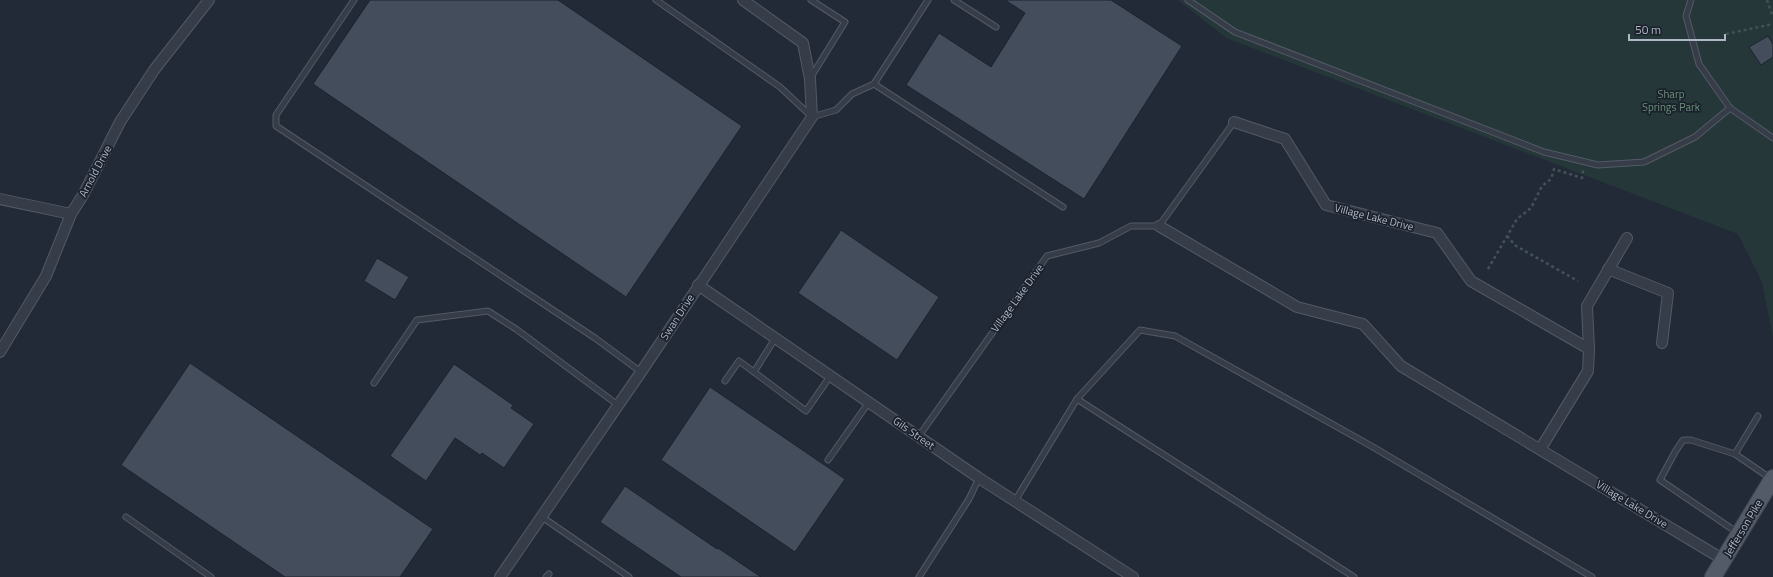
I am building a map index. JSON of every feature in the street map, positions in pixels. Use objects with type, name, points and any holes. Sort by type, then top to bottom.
[{"type":"main road","name":"Jefferson Pike","points":[[1713,577],[1773,479]]},
{"type":"street","name":"Arnold Drive","points":[[0,352],[46,276],[71,214],[84,195],[120,122],[145,83],[209,0]]},
{"type":"street","points":[[743,0],[803,44],[810,79],[812,117]]},
{"type":"street","name":"Swan Drive","points":[[500,577],[641,372],[812,117]]},
{"type":"street","name":"Village Lake Drive","points":[[1234,122],[1285,139],[1326,205],[1437,233],[1471,281],[1589,350]]},
{"type":"street","points":[[0,199],[25,203],[71,214]]},
{"type":"street","name":"Village Lake Drive","points":[[1159,226],[1297,308],[1363,324],[1401,366],[1541,448],[1724,560]]},
{"type":"street","points":[[1541,448],[1588,371],[1589,350],[1587,306],[1627,238]]},
{"type":"street","points":[[1608,269],[1668,293],[1662,343]]},
{"type":"street","name":"Gils Street","points":[[698,285],[979,478],[1133,577]]},
{"type":"lane","points":[[354,0],[276,115],[276,126],[595,338],[641,372]]},
{"type":"lane","points":[[656,0],[780,87],[812,117],[836,110],[852,94],[874,84],[928,0]]},
{"type":"lane","points":[[810,79],[845,22],[811,0]]},
{"type":"lane","points":[[954,0],[996,27]]},
{"type":"lane","points":[[1188,0],[1235,32],[1544,152],[1598,165],[1644,162],[1695,137],[1730,108]]},
{"type":"lane","points":[[1691,0],[1686,16],[1699,64],[1730,108],[1773,138]]},
{"type":"lane","points":[[874,84],[1063,207]]},
{"type":"lane","name":"Village Lake Drive","points":[[919,436],[1047,256],[1099,243],[1131,226],[1159,226],[1234,122]]},
{"type":"lane","points":[[374,383],[417,320],[488,312],[516,329],[618,405]]},
{"type":"lane","points":[[1015,501],[1077,399],[1140,330],[1175,336],[1373,447],[1592,577]]},
{"type":"lane","points":[[754,372],[776,338]]},
{"type":"lane","points":[[725,381],[739,361],[806,411],[831,375]]},
{"type":"lane","points":[[1077,399],[1354,577]]},
{"type":"lane","points":[[828,460],[869,402]]},
{"type":"lane","points":[[1735,454],[1758,416]]},
{"type":"lane","points":[[1739,534],[1660,480],[1674,452],[1683,440],[1691,440],[1735,454],[1773,479]]},
{"type":"lane","points":[[919,577],[969,499],[979,478]]},
{"type":"lane","points":[[126,517],[211,577]]},
{"type":"lane","points":[[542,517],[629,577]]},
{"type":"path","points":[[1767,0],[1773,17]]},
{"type":"path","points":[[1726,34],[1773,24]]},
{"type":"path","points":[[1488,269],[1517,219],[1531,208],[1542,186],[1551,179],[1554,169],[1582,178],[1584,162]]},
{"type":"path","points":[[1507,236],[1516,246],[1578,281]]},
{"type":"green space","name":"Sharp Springs Park","points":[[1178,0],[1773,0],[1773,337],[1762,282],[1738,234],[1226,38]]},
{"type":"building","points":[[370,0],[558,0],[742,126],[626,297],[313,84]]},
{"type":"building","points":[[1005,0],[1111,0],[1182,46],[1084,199],[906,85],[939,33],[991,67],[1025,13]]},
{"type":"building","points":[[1768,36],[1773,44],[1773,57],[1761,65],[1749,47]]},
{"type":"building","points":[[841,230],[939,297],[897,360],[798,293]]},
{"type":"building","points":[[377,258],[409,277],[395,300],[364,281]]},
{"type":"building","points":[[190,363],[433,529],[400,577],[285,577],[121,465]]},
{"type":"building","points":[[454,364],[513,405],[511,408],[534,424],[504,468],[482,453],[480,455],[455,438],[426,481],[390,456]]},
{"type":"building","points":[[710,387],[845,479],[795,552],[661,460]]},
{"type":"building","points":[[625,486],[761,577],[681,577],[600,522]]}]
